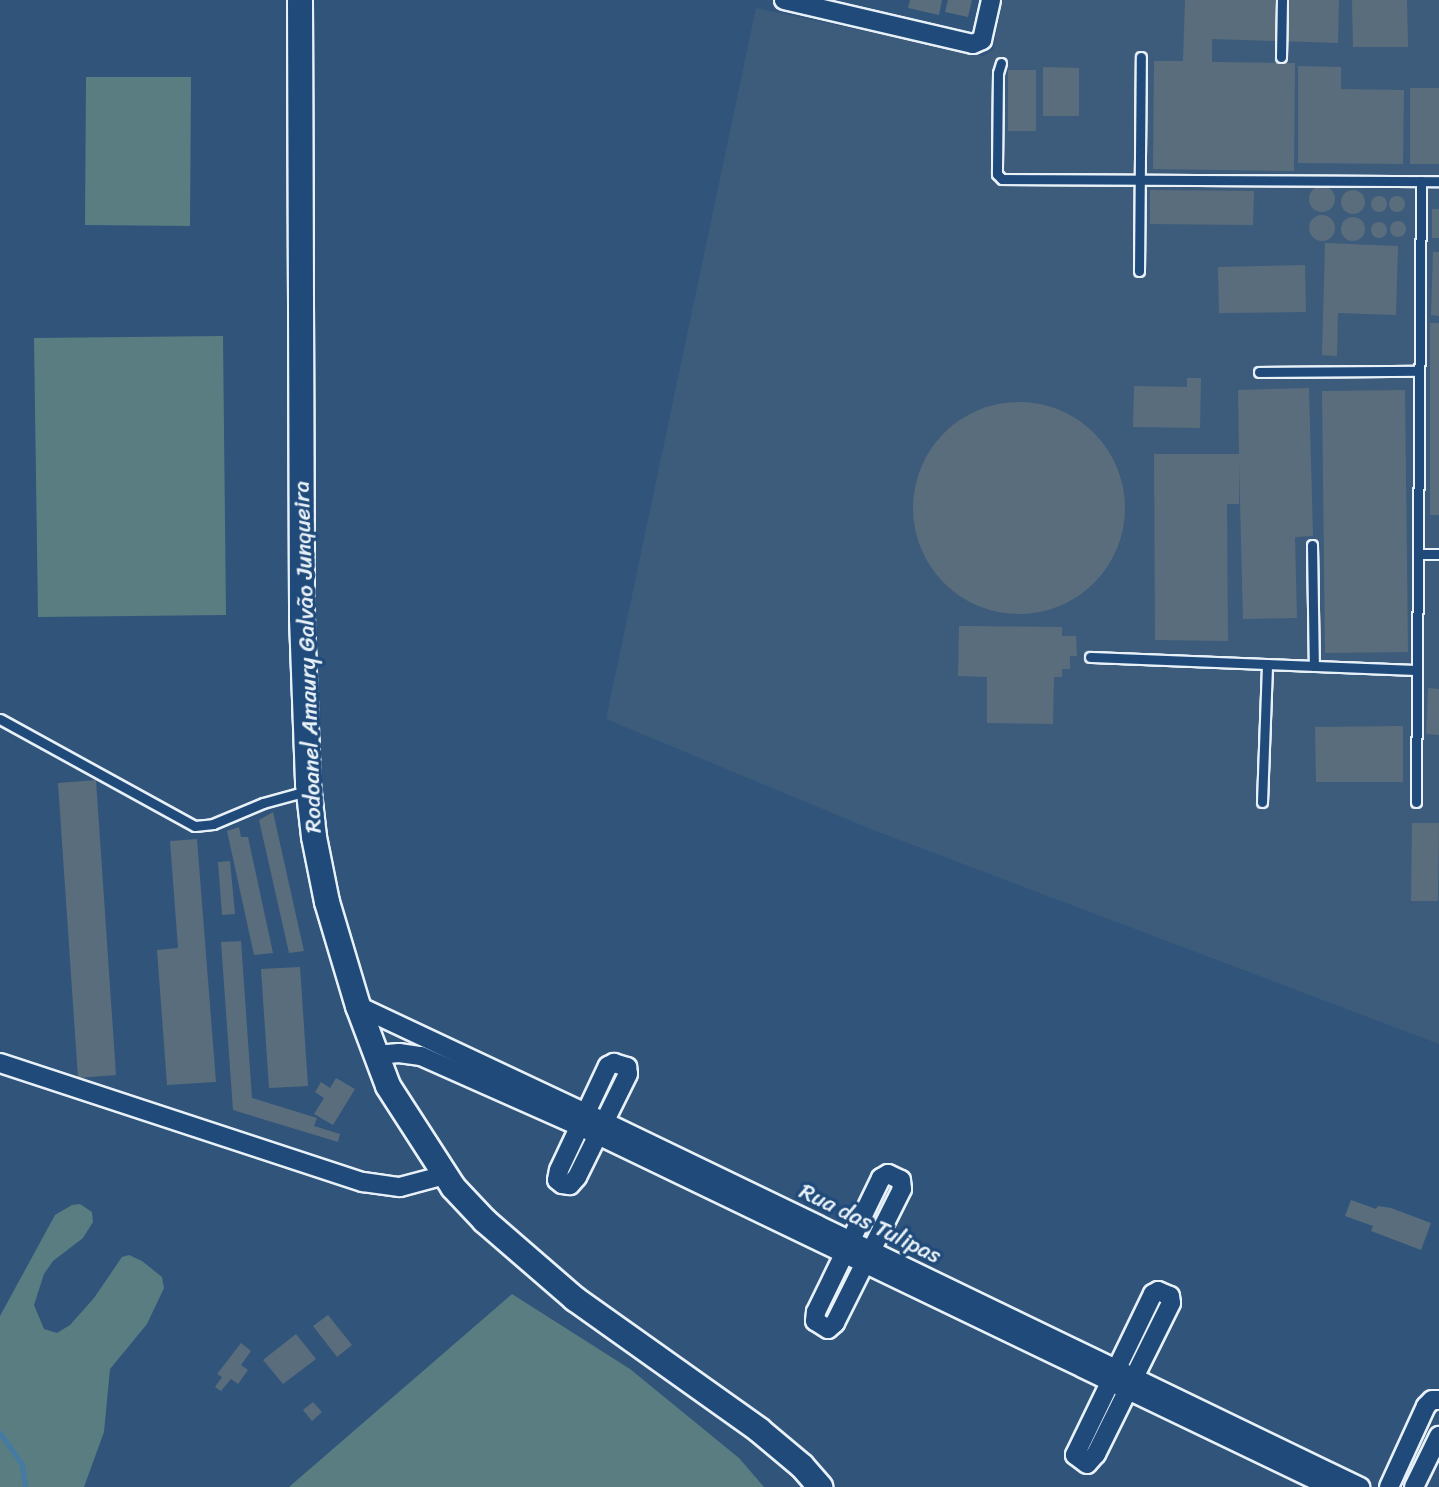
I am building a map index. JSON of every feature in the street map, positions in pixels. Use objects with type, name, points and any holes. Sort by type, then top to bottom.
[{"type":"main road","name":"Rodoanel Amaury Galvão Junqueira","points":[[300,0],[302,604],[308,790],[327,902],[358,1006],[388,1086],[445,1175],[485,1221],[575,1299],[759,1430],[802,1466],[820,1487]]},
{"type":"street","points":[[784,0],[973,44],[982,40],[991,0]]},
{"type":"street","name":"Rua das Tulipas","points":[[358,1006],[583,1121]]},
{"type":"street","name":"Rua das Tulipas","points":[[376,1055],[399,1053],[421,1056],[602,1128],[1114,1376],[1360,1487]]},
{"type":"street","points":[[0,1063],[363,1182],[400,1187],[445,1175]]},
{"type":"street","points":[[620,1063],[627,1066],[628,1074],[573,1184],[562,1184],[556,1176],[583,1121],[608,1066],[620,1063]]},
{"type":"street","points":[[888,1174],[899,1183],[869,1258],[833,1327],[822,1326],[814,1317],[848,1248],[881,1178],[888,1174]]},
{"type":"street","points":[[1158,1291],[1170,1296],[1171,1303],[1131,1384],[1091,1463],[1083,1462],[1075,1455],[1153,1294],[1158,1291]]},
{"type":"street","name":"Rua das Tulipas","points":[[1131,1384],[1330,1487]]},
{"type":"street","points":[[1390,1487],[1426,1406],[1432,1400],[1439,1399]]},
{"type":"street","points":[[1414,1487],[1439,1436]]},
{"type":"lane","points":[[1281,57],[1282,0]]},
{"type":"lane","points":[[1139,271],[1141,57]]},
{"type":"lane","points":[[1001,63],[998,73],[999,177],[1439,181]]},
{"type":"lane","points":[[1416,802],[1421,181]]},
{"type":"lane","points":[[1259,372],[1419,372]]},
{"type":"lane","points":[[1312,545],[1314,666]]},
{"type":"lane","points":[[1418,554],[1439,554]]},
{"type":"lane","points":[[1090,657],[1417,670]]},
{"type":"lane","points":[[1262,802],[1267,664]]},
{"type":"lane","points":[[0,719],[195,826],[213,824],[263,803],[308,790]]},
{"type":"shaded area","points":[[1003,0],[1439,0],[1439,1044],[873,830],[606,719],[756,8],[983,56],[993,50]]},
{"type":"green space","points":[[86,77],[191,77],[190,226],[85,225]]},
{"type":"green space","points":[[223,336],[226,615],[38,617],[34,338]]},
{"type":"green space","points":[[80,1204],[92,1212],[93,1222],[83,1238],[53,1261],[44,1274],[34,1305],[44,1329],[57,1333],[70,1325],[94,1298],[122,1257],[129,1255],[142,1261],[162,1277],[164,1288],[147,1324],[110,1369],[104,1432],[84,1487],[0,1487],[0,1316],[55,1215],[72,1205]]},
{"type":"green space","points":[[512,1294],[630,1369],[739,1458],[764,1487],[289,1487]]},
{"type":"building","points":[[910,0],[942,0],[939,15],[908,8]]},
{"type":"building","points":[[948,0],[972,0],[968,17],[945,12]]},
{"type":"building","points":[[1185,0],[1339,0],[1338,43],[1212,39],[1212,62],[1295,63],[1294,171],[1153,169],[1154,61],[1183,61]]},
{"type":"building","points":[[1352,0],[1407,0],[1408,47],[1353,47]]},
{"type":"building","points":[[1298,66],[1341,67],[1341,89],[1404,90],[1403,164],[1298,163]]},
{"type":"building","points":[[1043,67],[1079,68],[1079,116],[1043,116]]},
{"type":"building","points":[[1008,70],[1036,70],[1036,131],[1008,131]]},
{"type":"building","points":[[1410,88],[1439,88],[1439,164],[1410,164]]},
{"type":"building","points":[[1322,186],[1331,190],[1335,199],[1331,208],[1322,212],[1313,208],[1309,199],[1313,190]]},
{"type":"building","points":[[1150,190],[1254,191],[1253,225],[1150,224]]},
{"type":"building","points":[[1348,190],[1358,190],[1365,197],[1365,207],[1358,214],[1348,214],[1341,207],[1341,197]]},
{"type":"building","points":[[1379,196],[1385,198],[1385,210],[1379,212],[1373,210],[1371,204],[1373,198]]},
{"type":"building","points":[[1397,196],[1403,198],[1403,210],[1397,212],[1391,210],[1389,204],[1391,198]]},
{"type":"building","points":[[1432,209],[1439,209],[1439,238],[1432,238]]},
{"type":"building","points":[[1322,215],[1331,219],[1335,228],[1331,237],[1322,241],[1313,237],[1309,228],[1313,219]]},
{"type":"building","points":[[1353,217],[1362,220],[1365,229],[1362,238],[1353,241],[1344,238],[1341,229],[1344,220]]},
{"type":"building","points":[[1398,221],[1404,223],[1404,235],[1398,237],[1392,235],[1390,229],[1392,223]]},
{"type":"building","points":[[1379,222],[1385,224],[1385,236],[1379,238],[1373,236],[1371,230],[1373,224]]},
{"type":"building","points":[[1325,243],[1398,246],[1396,315],[1338,313],[1337,356],[1322,355]]},
{"type":"building","points":[[1433,252],[1439,252],[1439,316],[1431,315]]},
{"type":"building","points":[[1305,265],[1306,312],[1219,313],[1218,267]]},
{"type":"building","points":[[1430,323],[1439,323],[1439,515],[1430,515]]},
{"type":"building","points":[[1187,378],[1201,378],[1200,428],[1133,427],[1134,386],[1187,387]]},
{"type":"building","points":[[1309,388],[1313,536],[1295,537],[1297,618],[1243,619],[1239,462],[1239,504],[1227,504],[1228,641],[1155,640],[1154,454],[1239,454],[1238,390]]},
{"type":"building","points":[[1405,390],[1408,652],[1325,653],[1322,391]]},
{"type":"building","points":[[1019,402],[1060,410],[1094,433],[1117,467],[1125,508],[1117,549],[1094,583],[1060,606],[1019,614],[978,606],[944,583],[921,549],[913,508],[921,467],[944,433],[978,410]]},
{"type":"building","points":[[959,626],[1062,627],[1062,636],[1076,636],[1077,656],[1070,656],[1070,669],[1062,669],[1062,677],[1054,677],[1053,724],[987,723],[987,677],[958,676]]},
{"type":"building","points":[[1428,688],[1439,689],[1439,735],[1426,734]]},
{"type":"building","points":[[1403,726],[1403,782],[1316,782],[1315,727]]},
{"type":"building","points":[[96,780],[116,1075],[78,1078],[58,783]]},
{"type":"building","points":[[273,812],[304,951],[289,953],[259,820]]},
{"type":"building","points":[[1412,823],[1439,823],[1438,901],[1411,901]]},
{"type":"building","points":[[239,827],[241,837],[248,837],[273,953],[254,955],[227,831]]},
{"type":"building","points":[[197,839],[216,1082],[167,1085],[157,950],[178,948],[170,841]]},
{"type":"building","points":[[230,861],[235,914],[222,915],[218,862]]},
{"type":"building","points":[[241,941],[252,1098],[317,1118],[314,1126],[340,1134],[338,1142],[233,1110],[221,942]]},
{"type":"building","points":[[300,967],[308,1086],[269,1088],[261,969]]},
{"type":"building","points":[[336,1078],[355,1089],[333,1125],[314,1114],[324,1098],[315,1092],[321,1082],[330,1088]]},
{"type":"building","points":[[1351,1200],[1376,1209],[1378,1206],[1391,1208],[1431,1223],[1421,1250],[1371,1231],[1373,1226],[1345,1216]]},
{"type":"building","points":[[328,1315],[352,1345],[337,1357],[313,1326]]},
{"type":"building","points":[[296,1334],[316,1359],[283,1384],[263,1360]]},
{"type":"building","points":[[241,1343],[251,1351],[241,1365],[248,1370],[238,1384],[231,1379],[221,1391],[215,1387],[222,1377],[217,1374]]},
{"type":"building","points":[[313,1402],[322,1412],[312,1421],[303,1410]]},
{"type":"waterway","points":[[0,1433],[22,1464],[25,1487]]}]
